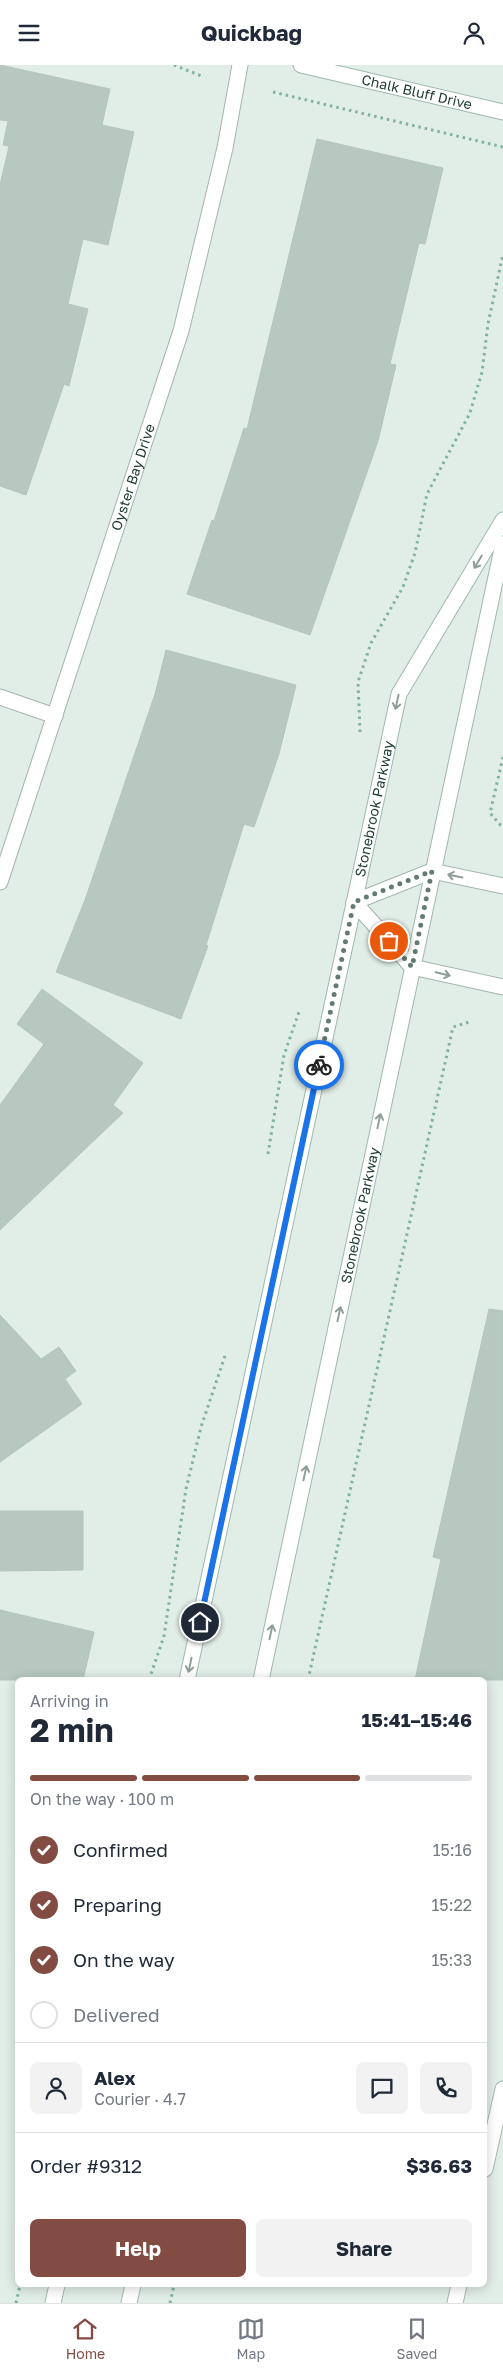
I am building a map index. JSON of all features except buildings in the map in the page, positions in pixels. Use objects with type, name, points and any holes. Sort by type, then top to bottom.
[{"type":"street","name":"Oyster Bay Drive","points":[[0,882],[181,331],[225,148],[240,65]]},
{"type":"street","name":"Chalk Bluff Drive","points":[[301,65],[503,112]]},
{"type":"street","name":"Stonebrook Parkway","points":[[188,1677],[399,694],[503,520]]},
{"type":"street","name":"Stonebrook Parkway","points":[[262,1677],[503,545]]},
{"type":"street","points":[[0,697],[54,716]]},
{"type":"street","points":[[503,886],[432,871],[354,902],[412,967],[503,987]]},
{"type":"street","points":[[487,2160],[503,2089]]},
{"type":"street","points":[[54,2303],[57,2287]]},
{"type":"street","points":[[129,2303],[133,2287]]},
{"type":"street","points":[[455,2303],[459,2287]]},
{"type":"path","points":[[174,65],[204,77]]},
{"type":"path","points":[[272,92],[503,147]]},
{"type":"path","points":[[503,757],[490,813],[503,828]]},
{"type":"path","points":[[309,1677],[453,1027],[470,1022]]},
{"type":"path","points":[[16,2303],[20,2287]]},
{"type":"path","points":[[170,2303],[174,2287]]},
{"type":"way so far","points":[[319,1065],[354,902],[432,871],[412,967],[389,941]]},
{"type":"route","points":[[200,1622],[319,1065]]}]
